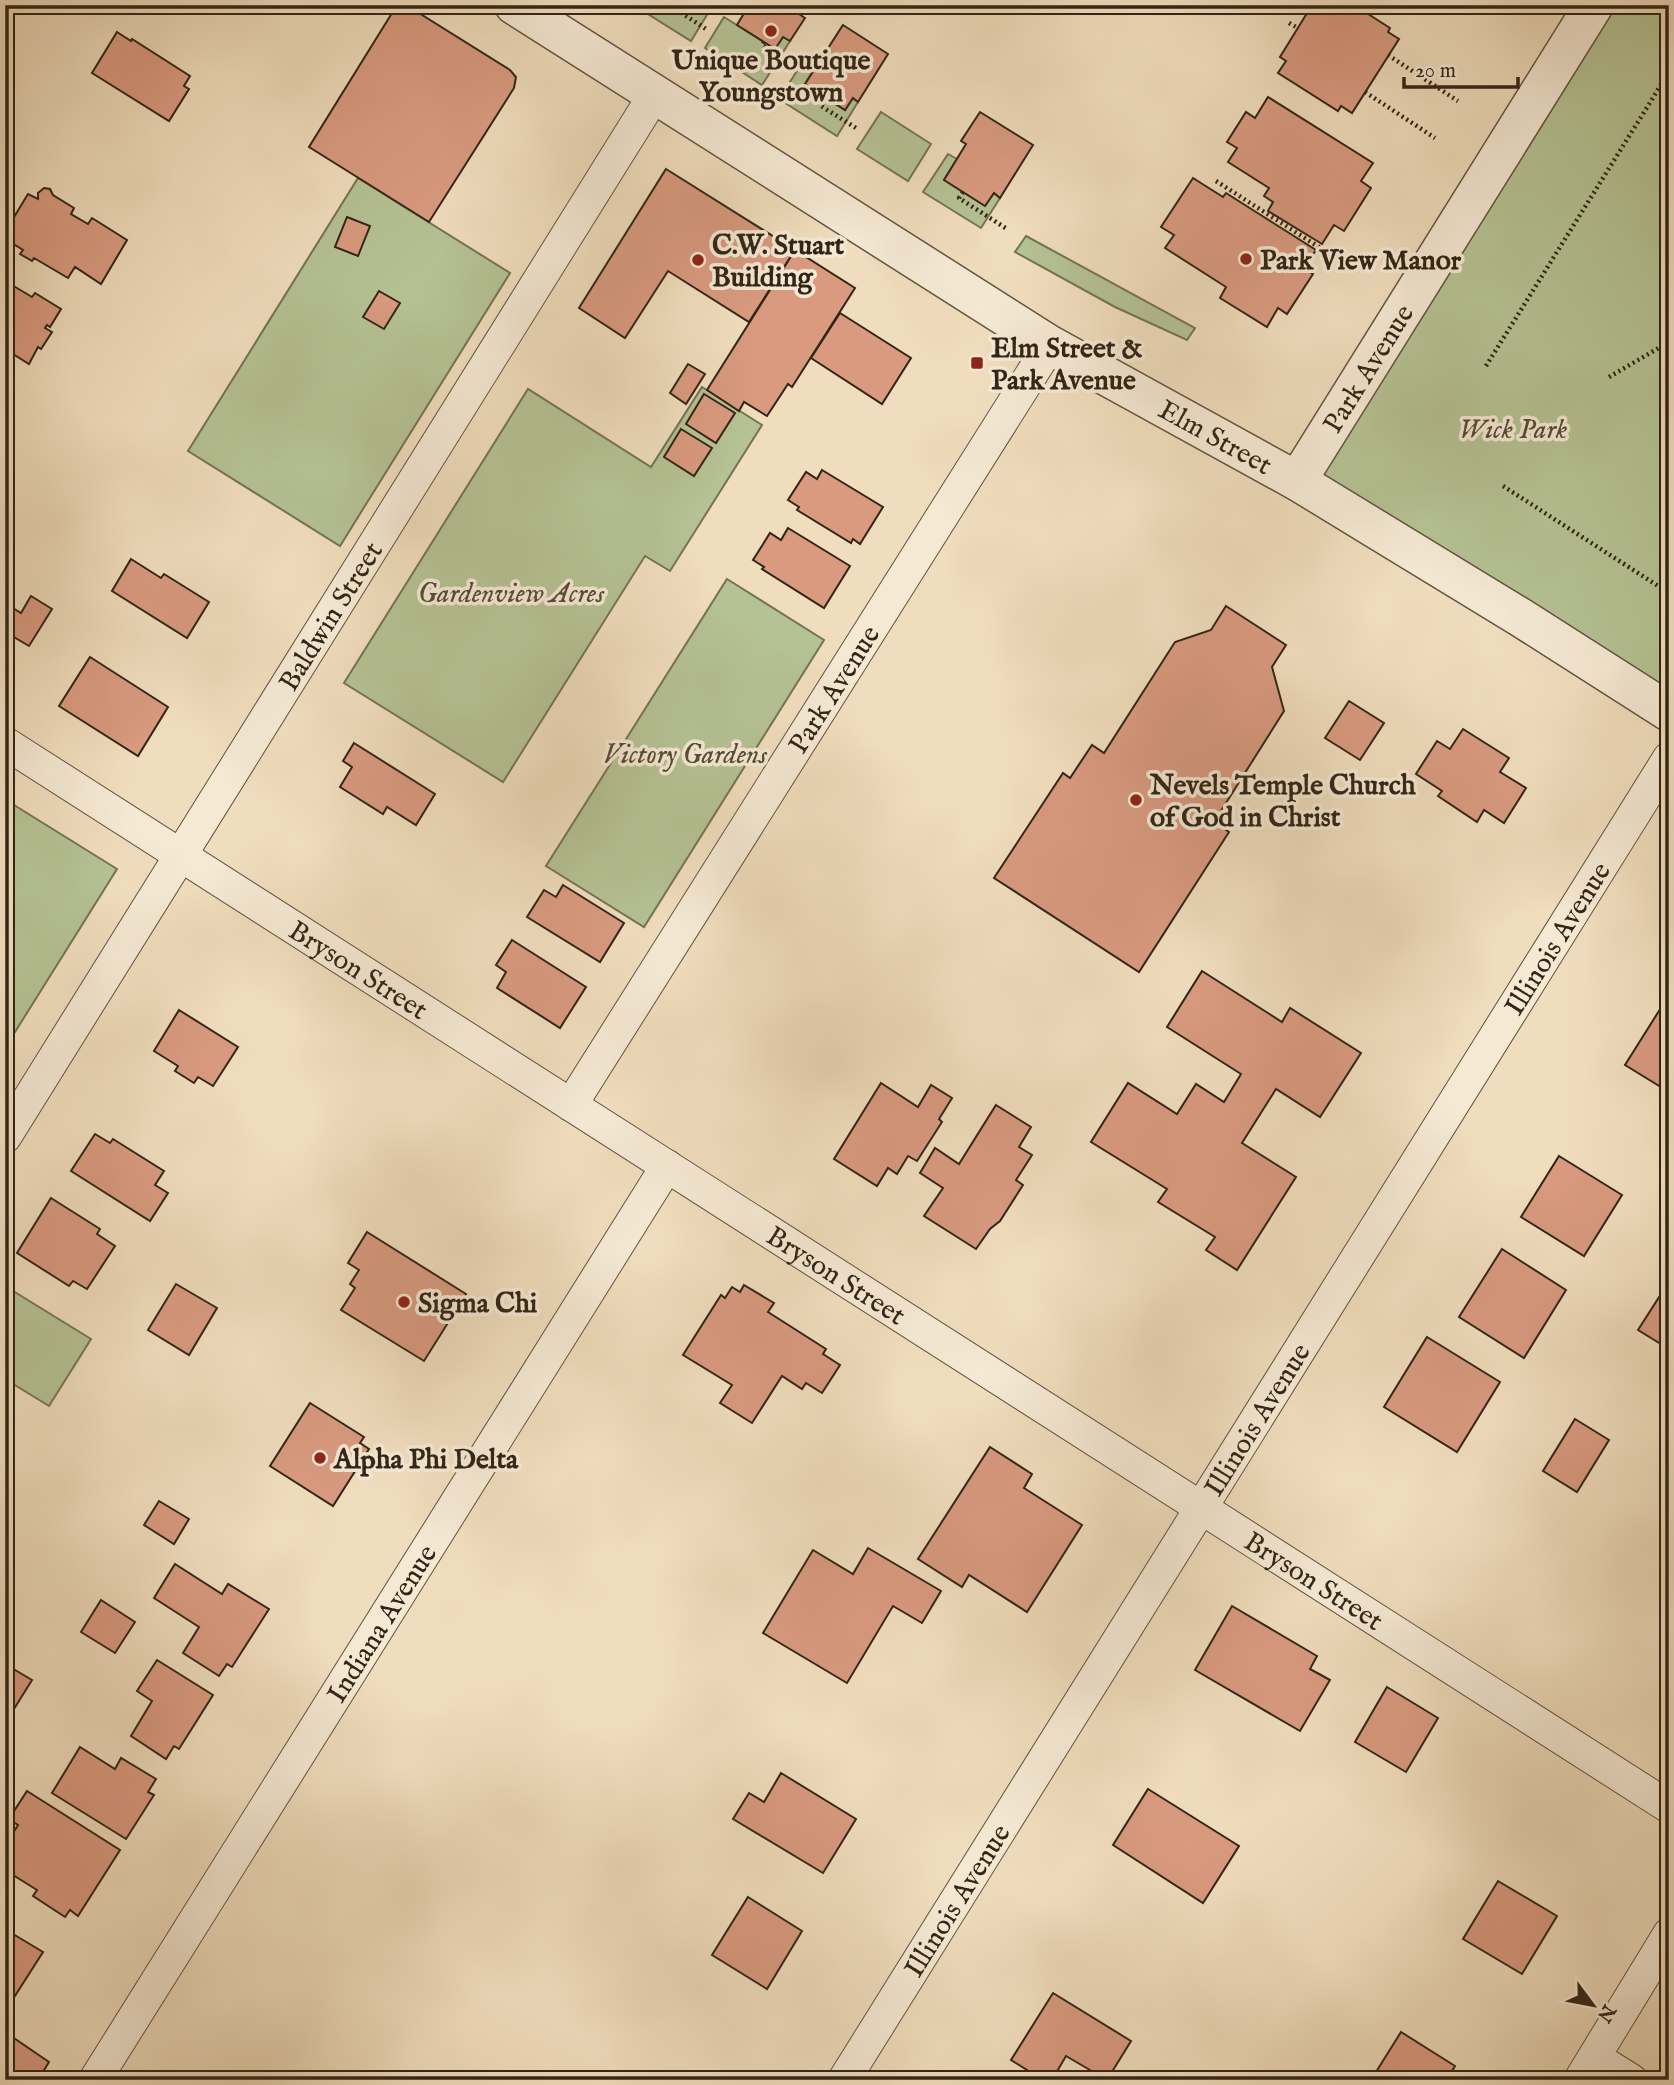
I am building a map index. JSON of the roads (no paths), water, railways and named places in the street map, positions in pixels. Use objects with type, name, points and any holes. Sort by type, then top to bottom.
[{"type":"street","name":"Elm Street","points":[[514,5],[1051,345],[1297,481],[1520,617],[1669,712]]},
{"type":"street","name":"Park Avenue","points":[[1297,481],[1594,5]]},
{"type":"street","name":"Baldwin Street","points":[[5,1137],[655,94]]},
{"type":"street","name":"Park Avenue","points":[[571,1105],[1051,345]]},
{"type":"street","name":"Bryson Street","points":[[5,743],[1669,1807]]},
{"type":"street","name":"Illinois Avenue","points":[[844,2080],[1669,758]]},
{"type":"street","name":"Indiana Avenue","points":[[95,2080],[667,1167]]},
{"type":"street","points":[[1630,2080],[1587,2068],[1669,1934]]},
{"type":"place","name":"Unique Boutique Youngstown","points":[[771,31]]},
{"type":"place","name":"Park View Manor","points":[[1246,259]]},
{"type":"place","name":"C.W. Stuart Building","points":[[698,260]]},
{"type":"place","name":"Elm Street & Park Avenue","points":[[977,363]]},
{"type":"place","name":"Nevels Temple Church of God in Christ","points":[[1136,800]]},
{"type":"place","name":"Sigma Chi","points":[[404,1302]]},
{"type":"place","name":"Alpha Phi Delta","points":[[320,1458]]},
{"type":"park label","name":"Wick Park","points":[[1513,428]]},
{"type":"park label","name":"Gardenview Acres","points":[[511,592]]},
{"type":"park label","name":"Victory Gardens","points":[[685,753]]}]
